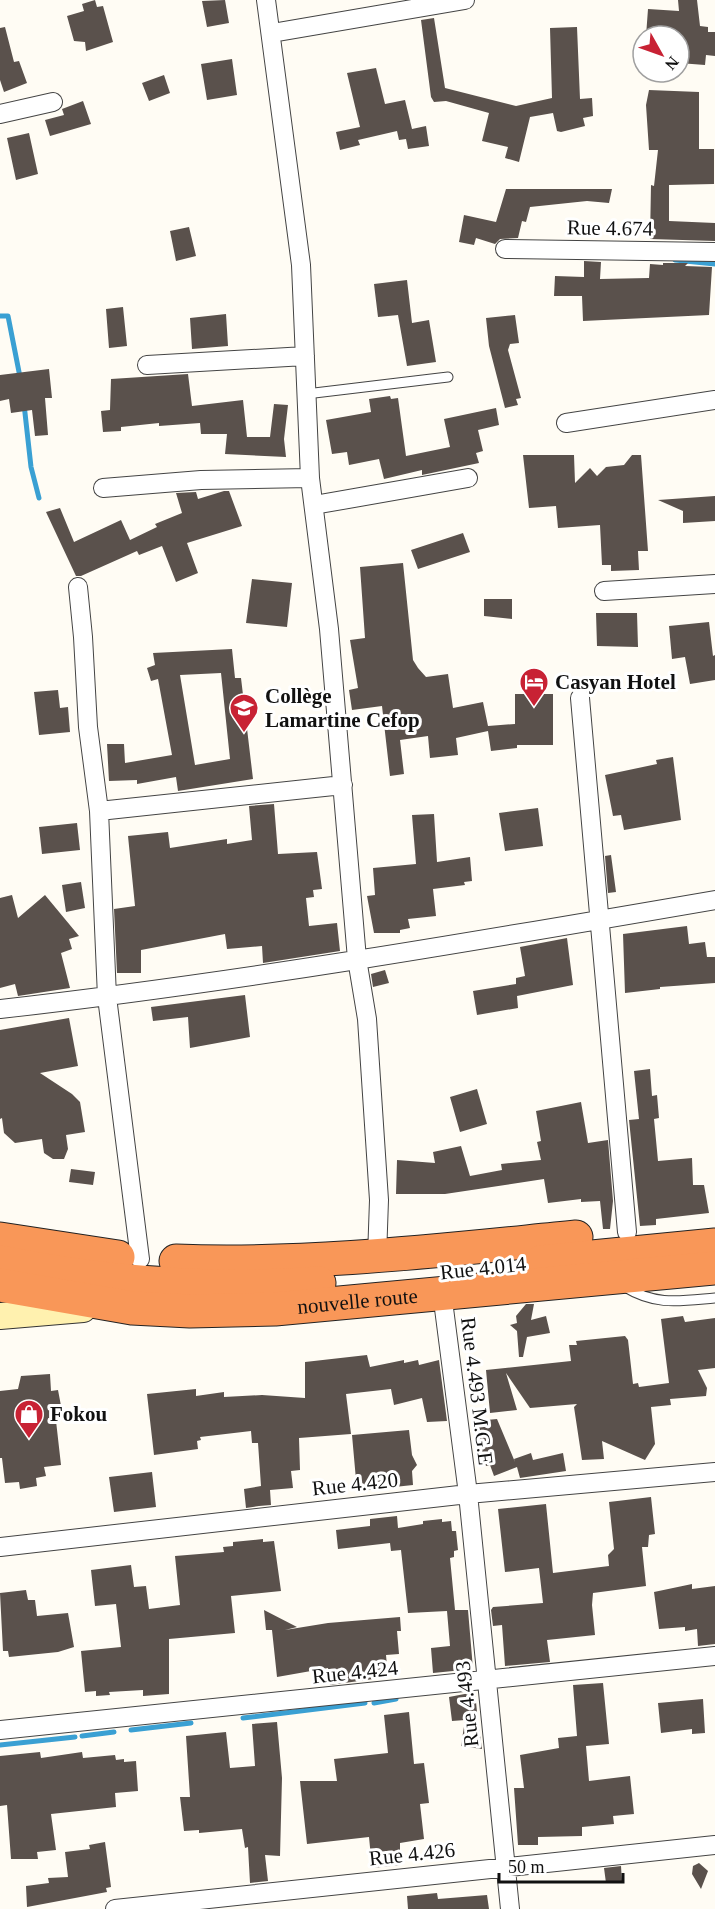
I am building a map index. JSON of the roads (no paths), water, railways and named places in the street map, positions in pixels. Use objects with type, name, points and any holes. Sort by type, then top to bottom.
[{"type":"highway","name":"nouvelle route","points":[[0,1239],[140,1259],[218,1263],[377,1257],[715,1224]]},
{"type":"highway","name":"Rue 4.014","points":[[0,1262],[54,1272],[168,1283],[291,1285],[405,1277],[715,1245]]},
{"type":"highway","name":"nouvelle route","points":[[0,1285],[132,1308],[190,1311],[275,1309],[715,1268]]},
{"type":"main road","points":[[0,1316],[37,1311],[132,1308]]},
{"type":"street","points":[[266,0],[301,265],[310,478],[329,629],[357,959],[367,1019],[379,1200],[377,1257]]},
{"type":"street","points":[[272,33],[465,0]]},
{"type":"street","points":[[0,114],[54,102]]},
{"type":"street","name":"Rue 4.674","points":[[505,249],[715,252]]},
{"type":"street","points":[[147,365],[305,356]]},
{"type":"street","points":[[566,423],[715,400]]},
{"type":"street","points":[[103,488],[201,480],[310,478]]},
{"type":"street","points":[[314,505],[468,478]]},
{"type":"street","points":[[604,591],[715,585]]},
{"type":"street","points":[[78,587],[88,728],[99,811],[107,997],[140,1259]]},
{"type":"street","points":[[580,698],[627,1232]]},
{"type":"street","points":[[99,811],[343,785]]},
{"type":"street","points":[[0,1009],[107,997],[357,959],[715,900]]},
{"type":"street","name":"Rue 4.493 M.G.E","points":[[442,1293],[468,1494]]},
{"type":"street","name":"Rue 4.420","points":[[0,1547],[468,1494],[715,1472]]},
{"type":"street","name":"Rue 4.493","points":[[468,1494],[510,1909]]},
{"type":"street","name":"Rue 4.424","points":[[0,1730],[715,1656]]},
{"type":"street","name":"Rue 4.426","points":[[115,1909],[715,1845]]},
{"type":"lane","points":[[306,394],[448,377]]},
{"type":"lane","points":[[611,1278],[643,1298],[668,1302],[715,1298]]},
{"type":"waterway","points":[[675,260],[715,264]]},
{"type":"waterway","points":[[0,316],[8,316],[20,377]]},
{"type":"waterway","points":[[24,404],[31,467],[39,498]]},
{"type":"waterway","points":[[374,1703],[396,1699]]},
{"type":"waterway","points":[[243,1718],[365,1703]]},
{"type":"waterway","points":[[131,1730],[191,1723]]},
{"type":"waterway","points":[[82,1736],[114,1732]]},
{"type":"waterway","points":[[0,1745],[75,1737]]},
{"type":"place","name":"Casyan Hotel","points":[[534,708]]},
{"type":"place","name":"Collège Lamartine Cefop","points":[[244,734]]},
{"type":"place","name":"Fokou","points":[[29,1440]]}]
